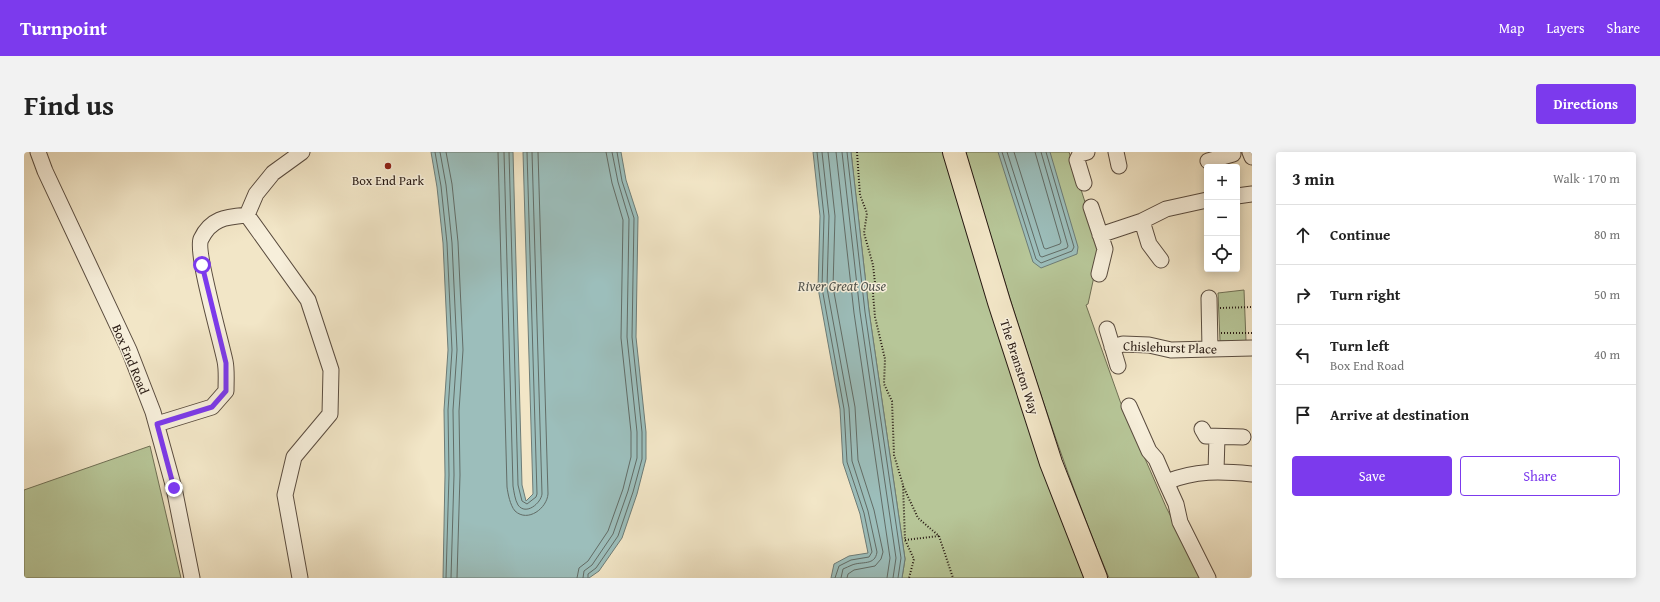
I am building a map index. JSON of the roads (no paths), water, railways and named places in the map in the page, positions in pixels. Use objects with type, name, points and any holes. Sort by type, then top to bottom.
[{"type":"highway","name":"The Branston Way","points":[[954,152],[998,302],[1051,463],[1096,578]]},
{"type":"street","name":"Box End Road","points":[[38,152],[45,171],[129,350],[157,424],[174,488],[192,578]]},
{"type":"street","points":[[247,215],[256,194],[273,172],[302,152]]},
{"type":"street","points":[[1250,152],[1252,157]]},
{"type":"street","points":[[1084,153],[1077,160],[1084,183]]},
{"type":"street","points":[[1208,161],[1238,153]]},
{"type":"street","points":[[1240,196],[1252,194]]},
{"type":"street","points":[[1105,233],[1142,221],[1166,210],[1204,201]]},
{"type":"street","points":[[1091,207],[1105,233],[1105,249],[1099,274]]},
{"type":"street","points":[[157,424],[212,407],[226,391],[226,363],[202,265],[200,240],[209,227],[223,217],[247,215]]},
{"type":"street","points":[[247,215],[308,300],[331,370],[330,414],[294,457],[285,495],[300,578]]},
{"type":"street","points":[[1142,221],[1149,244],[1161,260]]},
{"type":"street","points":[[1209,303],[1210,349]]},
{"type":"street","name":"Chislehurst Place","points":[[1107,329],[1118,366]]},
{"type":"street","name":"Chislehurst Place","points":[[1112,347],[1123,344],[1149,345],[1170,350],[1252,348]]},
{"type":"street","points":[[1129,406],[1149,451],[1156,459],[1176,504],[1180,522],[1208,578]]},
{"type":"street","points":[[1202,429],[1206,436],[1243,437]]},
{"type":"street","points":[[1216,471],[1217,437]]},
{"type":"street","points":[[1166,482],[1183,476],[1216,471],[1252,474]]},
{"type":"water","name":"Box End Park","points":[[431,152],[513,152],[522,485],[526,501],[533,494],[523,152],[621,152],[626,180],[638,217],[636,337],[646,432],[646,459],[637,494],[622,538],[599,571],[589,578],[443,578],[445,475],[444,410],[448,350],[443,243],[437,187]]},
{"type":"water","name":"River Great Ouse","points":[[813,152],[851,152],[869,311],[905,559],[902,578],[831,578],[834,564],[849,556],[868,553],[860,514],[843,463],[840,409],[818,288],[820,216]]},
{"type":"water","points":[[998,152],[1050,152],[1078,247],[1077,254],[1041,268],[1033,262]]},
{"type":"place","name":"Box End Park","points":[[388,166]]}]
